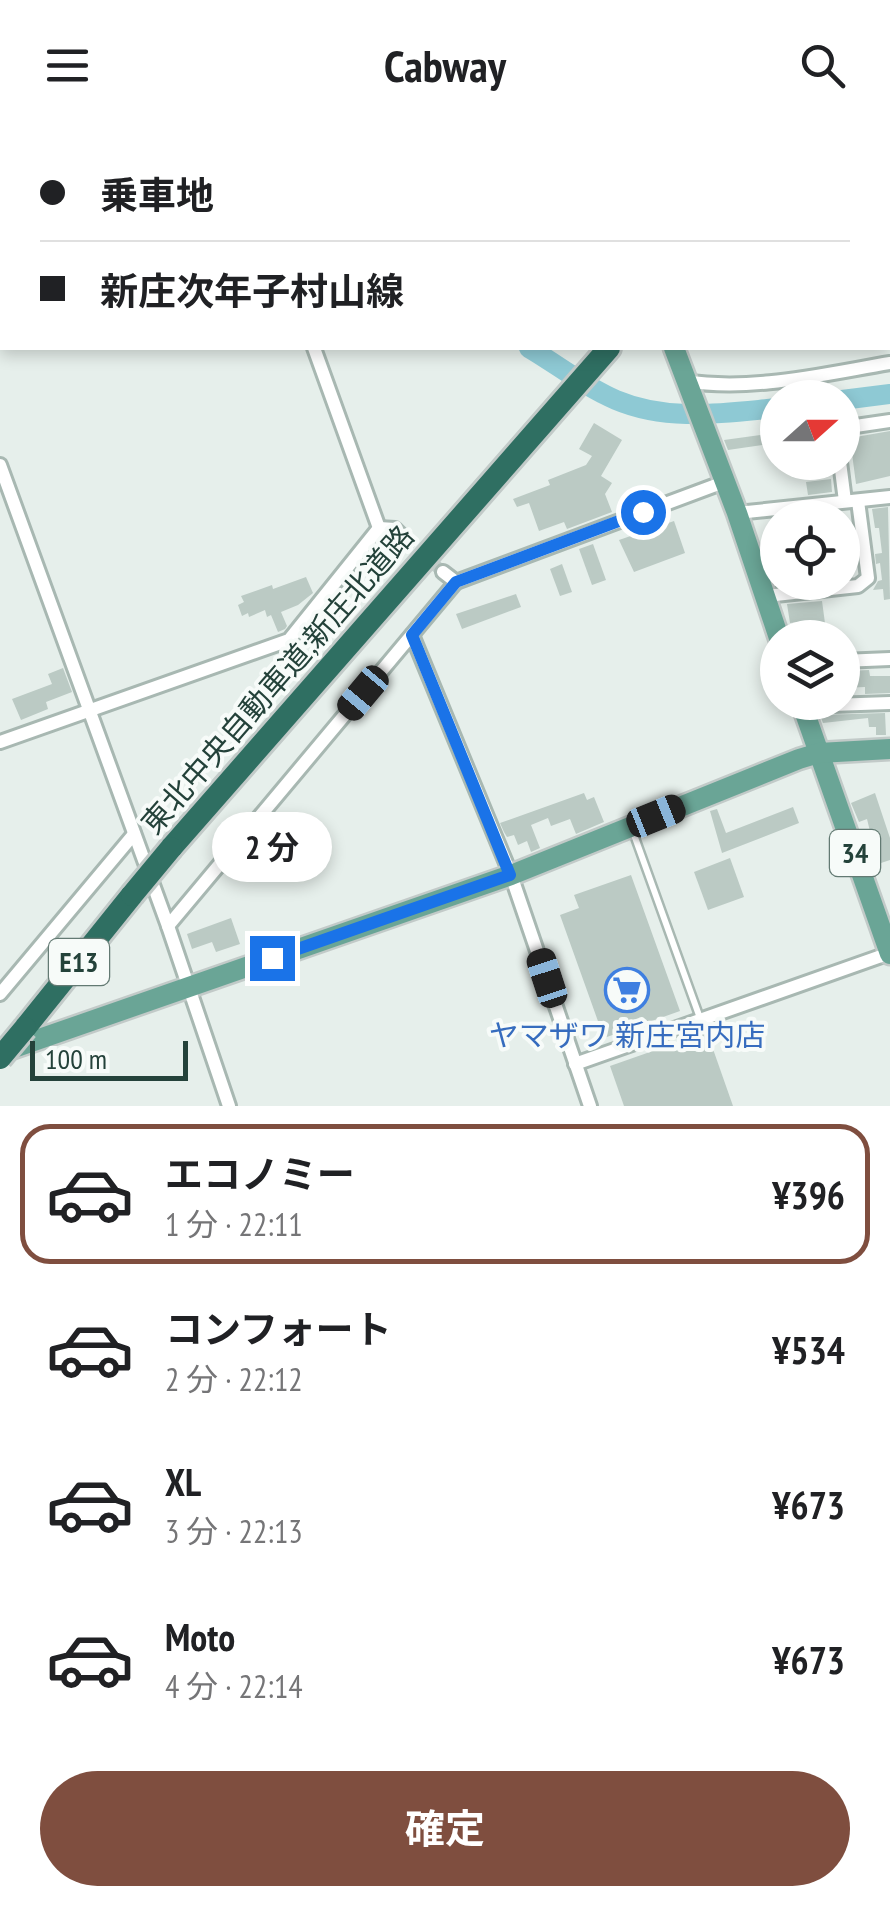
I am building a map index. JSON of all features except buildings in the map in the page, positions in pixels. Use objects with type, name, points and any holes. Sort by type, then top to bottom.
[{"type":"highway","name":"東北中央自動車道;新庄北道路","points":[[0,1055],[171,848],[608,350]]},
{"type":"main road","points":[[675,350],[760,579]]},
{"type":"main road","name":"34","points":[[807,720],[890,954]]},
{"type":"main road","points":[[0,1055],[510,875],[819,753],[890,749]]},
{"type":"street","points":[[315,350],[379,528]]},
{"type":"street","points":[[687,386],[807,376],[890,363]]},
{"type":"street","points":[[860,425],[890,421]]},
{"type":"street","points":[[0,465],[230,1106]]},
{"type":"street","points":[[168,926],[456,582],[724,482]]},
{"type":"street","points":[[860,500],[890,497]]},
{"type":"street","points":[[737,513],[760,513]]},
{"type":"street","points":[[379,528],[395,529],[405,539]]},
{"type":"street","points":[[0,742],[289,640],[379,528]]},
{"type":"street","points":[[860,540],[868,578],[860,584]]},
{"type":"street","points":[[443,572],[456,582]]},
{"type":"street","points":[[412,635],[510,875],[590,1106]]},
{"type":"street","points":[[860,660],[890,659]]},
{"type":"street","points":[[860,703],[890,703]]},
{"type":"street","points":[[0,994],[134,834]]},
{"type":"street","points":[[575,1064],[890,954]]},
{"type":"lane","points":[[631,826],[700,1020]]},
{"type":"waterway","points":[[532,350],[593,389],[636,407],[676,414],[760,410]]},
{"type":"waterway","points":[[860,398],[890,394]]},
{"type":"tunnel","points":[[405,539],[443,572]]},
{"type":"place","name":"ヤマザワ 新庄宮内店","points":[[627,990]]},
{"type":"route","points":[[272,958],[510,875],[412,635],[456,582],[643,512]]}]
